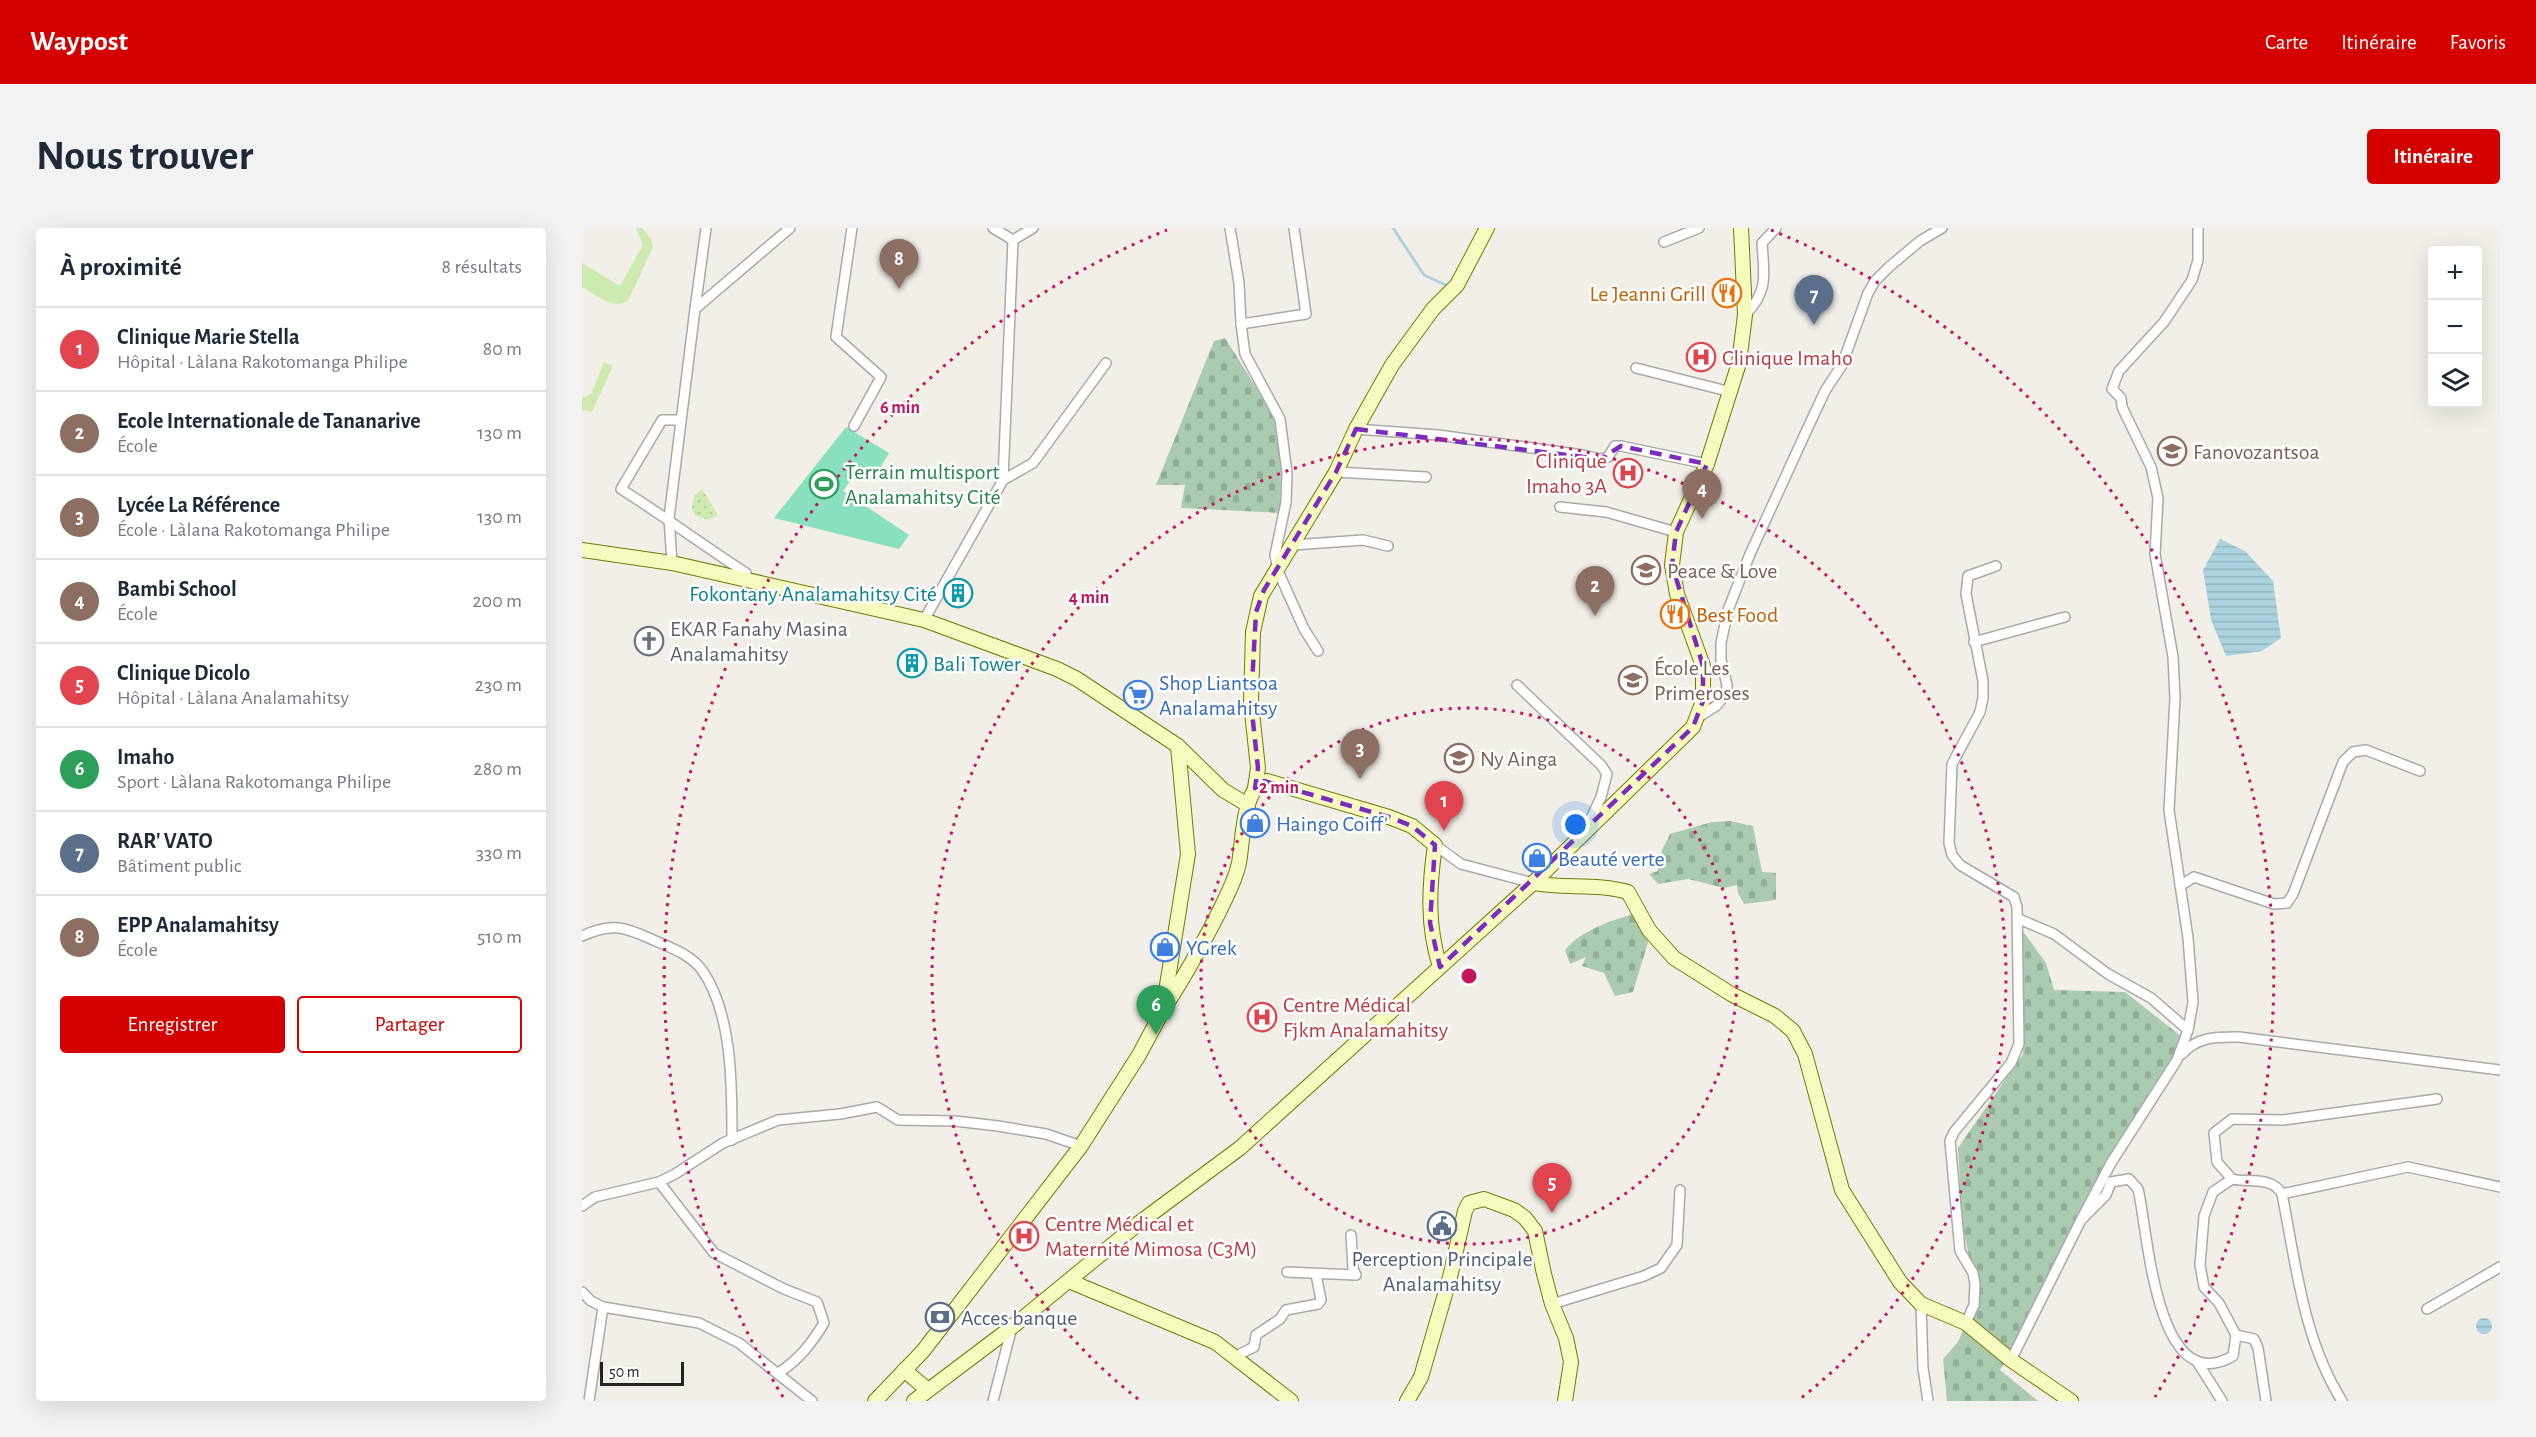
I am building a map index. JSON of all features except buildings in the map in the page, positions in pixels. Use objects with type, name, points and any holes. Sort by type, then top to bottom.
[{"type":"main road","points":[[878,1400],[923,1351],[1082,1146],[1139,1055],[1231,888],[1238,866],[1248,805],[1255,788],[1258,768],[1251,703],[1253,632],[1262,596],[1336,472],[1356,429],[1392,365],[1413,333],[1457,285],[1487,228]]},
{"type":"main road","points":[[914,1401],[1012,1327],[1139,1222],[1240,1148],[1533,883],[1686,735],[1697,718],[1703,701],[1703,666],[1677,594],[1672,565],[1676,532],[1707,464],[1739,363],[1745,315],[1741,228]]},
{"type":"main road","points":[[582,550],[672,563],[924,620],[1057,669],[1077,679],[1178,746],[1223,790],[1248,805]]},
{"type":"main road","points":[[1163,1010],[1188,854],[1178,746]]},
{"type":"main road","points":[[1255,788],[1262,782],[1273,782],[1389,817],[1412,826],[1436,845],[1431,872],[1430,923],[1432,942],[1440,967]]},
{"type":"main road","points":[[1533,883],[1556,887],[1612,888],[1628,892],[1649,930],[1674,958],[1731,994],[1774,1016],[1793,1031],[1805,1054],[1842,1190],[1900,1282],[1921,1304],[1966,1323],[2011,1360],[2071,1401]]},
{"type":"main road","points":[[1407,1401],[1422,1377],[1450,1277],[1461,1222],[1468,1203],[1484,1199],[1514,1210],[1525,1218],[1535,1231],[1552,1304],[1566,1338],[1571,1362],[1565,1401]]},
{"type":"main road","points":[[1069,1281],[1215,1342],[1236,1356],[1291,1401]]},
{"type":"main road","points":[[904,1370],[927,1390]]},
{"type":"street","points":[[672,563],[669,518],[706,228]]},
{"type":"street","points":[[695,309],[790,228]]},
{"type":"street","points":[[852,228],[836,336],[881,377],[854,426]]},
{"type":"street","points":[[993,228],[1013,240]]},
{"type":"street","points":[[1013,240],[1033,228]]},
{"type":"street","points":[[1230,228],[1239,283],[1245,354],[1280,419],[1287,473],[1286,502],[1275,555],[1278,571],[1304,629],[1317,651]]},
{"type":"street","points":[[1241,324],[1306,314],[1294,228]]},
{"type":"street","points":[[1664,242],[1700,228]]},
{"type":"street","points":[[1745,315],[1758,302],[1762,293],[1764,269],[1762,243],[1776,228]]},
{"type":"street","points":[[1697,718],[1716,706],[1726,694],[1727,685],[1721,660],[1721,643],[1728,610],[1750,554],[1810,423],[1825,391],[1842,365],[1868,293],[1875,281],[1898,259],[1920,241],[1942,228]]},
{"type":"street","points":[[2011,1360],[2111,1163],[2176,1060],[2188,1030],[2193,1002],[2193,984],[2169,810],[2175,698],[2173,657],[2155,554],[2158,498],[2151,467],[2122,407],[2121,398],[2112,389],[2119,371],[2164,322],[2193,280],[2198,260],[2198,228]]},
{"type":"street","points":[[924,620],[1003,480],[1013,240]]},
{"type":"street","points":[[1003,480],[1033,463],[1106,363]]},
{"type":"street","points":[[1636,368],[1731,392]]},
{"type":"street","points":[[681,420],[662,420],[621,489],[669,518],[705,548],[746,573],[744,580]]},
{"type":"street","points":[[1356,429],[1438,435],[1600,459],[1608,457],[1615,446],[1621,446],[1707,464]]},
{"type":"street","points":[[1336,472],[1426,477]]},
{"type":"street","points":[[1560,507],[1605,512],[1676,532]]},
{"type":"street","points":[[1293,545],[1363,540],[1388,546]]},
{"type":"street","points":[[1966,1323],[1974,1305],[1975,1284],[1973,1273],[1960,1251],[1950,1141],[1954,1132],[2016,1056],[2019,1044],[2019,919],[2014,897],[1960,865],[1952,855],[1949,843],[1952,764],[1980,712],[1983,698],[1983,681],[1966,594],[1968,576],[1996,566]]},
{"type":"street","points":[[1974,642],[2065,617]]},
{"type":"street","points":[[1517,685],[1601,765],[1607,774],[1601,797],[1586,830]]},
{"type":"street","points":[[2180,886],[2194,877],[2274,904],[2287,903],[2293,894],[2343,762],[2353,752],[2366,750],[2420,771]]},
{"type":"street","points":[[1436,845],[1461,864],[1533,883]]},
{"type":"street","points":[[2019,919],[2054,934],[2108,974],[2151,998],[2188,1030]]},
{"type":"street","points":[[582,936],[596,929],[614,926],[637,932],[683,953],[701,969],[718,1003],[732,1073],[732,1140]]},
{"type":"street","points":[[2176,1060],[2190,1045],[2202,1039],[2239,1037],[2500,1070]]},
{"type":"street","points":[[2342,1401],[2321,1361],[2312,1337],[2282,1194],[2279,1188],[2272,1184],[2232,1179],[2217,1162],[2214,1133],[2232,1119],[2283,1120],[2437,1099]]},
{"type":"street","points":[[582,1206],[596,1197],[660,1182],[701,1155],[778,1120],[840,1114],[877,1107],[898,1120],[955,1121],[998,1126],[1046,1134],[1082,1146]]},
{"type":"street","points":[[2282,1194],[2408,1167],[2500,1187]]},
{"type":"street","points":[[2081,1220],[2106,1195],[2111,1182],[2129,1179],[2134,1183],[2140,1196],[2155,1291],[2164,1321],[2179,1346],[2198,1363],[2222,1401]]},
{"type":"street","points":[[2198,1363],[2217,1364],[2233,1356],[2236,1335],[2219,1303],[2204,1287],[2200,1265],[2204,1215],[2213,1192],[2232,1179]]},
{"type":"street","points":[[660,1182],[714,1253],[784,1289],[817,1302],[824,1323],[809,1348],[792,1365],[778,1373]]},
{"type":"street","points":[[1552,1304],[1644,1276],[1661,1268],[1677,1245],[1680,1190]]},
{"type":"street","points":[[1287,1272],[1356,1275],[1353,1269],[1351,1235]]},
{"type":"street","points":[[2427,1309],[2500,1267]]},
{"type":"street","points":[[1236,1356],[1254,1347],[1256,1335],[1280,1319],[1286,1310],[1318,1304],[1321,1300],[1316,1287],[1316,1274]]},
{"type":"street","points":[[582,1292],[591,1301],[603,1307],[699,1323],[739,1342],[812,1401]]},
{"type":"street","points":[[1921,1304],[1923,1368],[1928,1401]]},
{"type":"street","points":[[589,1401],[603,1307]]},
{"type":"street","points":[[993,1401],[1012,1327]]},
{"type":"street","points":[[2236,1335],[2254,1339],[2258,1348],[2266,1401]]},
{"type":"highlighted area","points":[[1356,429],[1600,459],[1621,446],[1707,464],[1676,532],[1672,565],[1703,666],[1703,701],[1693,727],[1440,967],[1430,923],[1435,845],[1412,826],[1389,817],[1264,781],[1255,788],[1258,768],[1251,703],[1256,612],[1264,590],[1336,472]]},
{"type":"green space","points":[[636,228],[642,228],[651,239],[653,247],[628,301],[610,303],[582,287],[582,263],[620,286],[643,245]]},
{"type":"green space","points":[[1225,338],[1275,417],[1281,464],[1280,513],[1181,508],[1185,485],[1156,485],[1214,341]]},
{"type":"green space","points":[[604,362],[613,366],[592,412],[582,410],[582,398],[591,394]]},
{"type":"green space","name":"Terrain multisport Analamahitsy Cité","points":[[846,427],[889,453],[875,476],[860,466],[843,491],[909,535],[899,549],[774,518]]},
{"type":"green space","points":[[702,489],[718,515],[708,520],[695,515],[692,508],[694,496]]},
{"type":"green space","points":[[1730,821],[1753,826],[1762,872],[1776,873],[1776,900],[1744,904],[1738,893],[1737,885],[1724,888],[1688,879],[1658,884],[1649,874],[1658,871],[1662,850],[1670,834],[1712,822]]},
{"type":"green space","points":[[1633,914],[1649,939],[1633,992],[1615,996],[1604,973],[1582,966],[1586,957],[1570,964],[1565,950],[1587,932]]},
{"type":"green space","points":[[2022,930],[2046,963],[2054,990],[2125,992],[2182,1037],[2161,1086],[2099,1182],[2057,1271],[2000,1370],[2038,1401],[1947,1401],[1943,1359],[1958,1342],[1977,1297],[1962,1222],[1958,1148],[2023,1054]]},
{"type":"water","points":[[2220,539],[2245,551],[2273,581],[2281,638],[2262,651],[2226,656],[2211,620],[2203,570]]},
{"type":"water","points":[[2484,1318],[2492,1326],[2484,1334],[2476,1326]]},
{"type":"waterway","points":[[1393,228],[1424,275],[1450,287]]},
{"type":"place","name":"EPP Analamahitsy","points":[[899,289]]},
{"type":"place","name":"Le Jeanni Grill","points":[[1727,293]]},
{"type":"place","name":"RAR' VATO","points":[[1814,325]]},
{"type":"place","name":"Clinique Imaho","points":[[1701,357]]},
{"type":"place","name":"Fanovozantsoa","points":[[2172,451]]},
{"type":"place","name":"Clinique Imaho 3A","points":[[1628,473]]},
{"type":"place","name":"Terrain multisport Analamahitsy Cité","points":[[824,484]]},
{"type":"place","name":"Bambi School","points":[[1702,519]]},
{"type":"place","name":"Peace & Love","points":[[1646,570]]},
{"type":"place","name":"Fokontany Analamahitsy Cité","points":[[958,593]]},
{"type":"place","name":"Best Food","points":[[1675,614]]},
{"type":"place","name":"Ecole Internationale de Tananarive","points":[[1595,616]]},
{"type":"place","name":"EKAR Fanahy Masina Analamahitsy","points":[[649,641]]},
{"type":"place","name":"Bali Tower","points":[[912,663]]},
{"type":"place","name":"École Les Primeroses","points":[[1633,680]]},
{"type":"place","name":"Shop Liantsoa Analamahitsy","points":[[1138,695]]},
{"type":"place","name":"Ny Ainga","points":[[1459,758]]},
{"type":"place","name":"Lycée La Référence","points":[[1360,779]]},
{"type":"place","name":"Haingo Coiff'","points":[[1255,823]]},
{"type":"place","name":"Clinique Marie Stella","points":[[1444,831]]},
{"type":"place","name":"Beauté verte","points":[[1537,858]]},
{"type":"place","name":"YGrek","points":[[1165,947]]},
{"type":"place","name":"Centre Médical Fjkm Analamahitsy","points":[[1262,1017]]},
{"type":"place","name":"Imaho","points":[[1156,1035]]},
{"type":"place","name":"Clinique Dicolo","points":[[1552,1213]]},
{"type":"place","name":"Perception Principale Analamahitsy","points":[[1442,1226]]},
{"type":"place","name":"Centre Médical et Maternité Mimosa (C3M)","points":[[1024,1236]]},
{"type":"place","name":"Acces banque","points":[[940,1317]]}]
